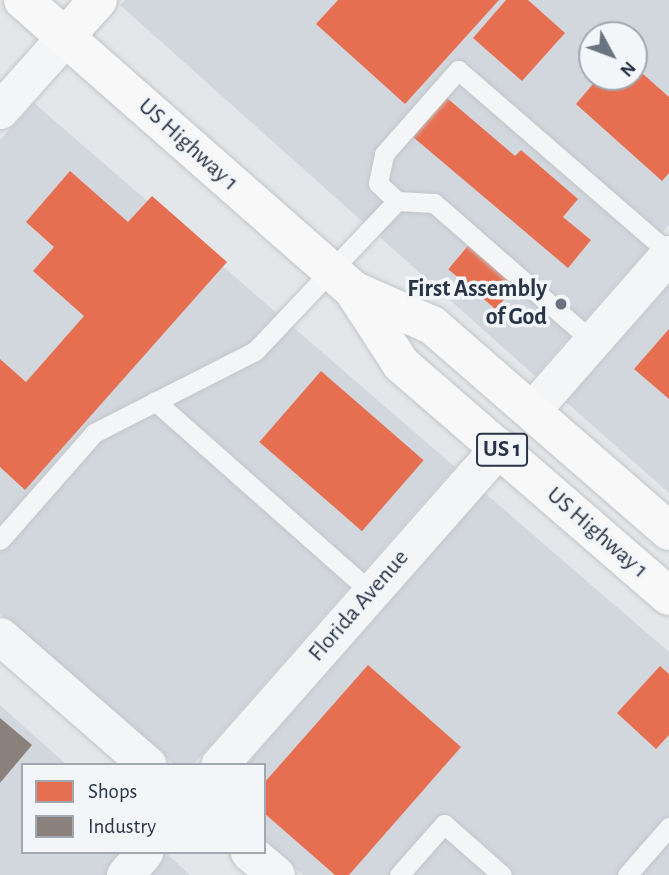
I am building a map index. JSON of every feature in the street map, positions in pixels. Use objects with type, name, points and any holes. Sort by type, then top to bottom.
[{"type":"main road","name":"US Highway 1","points":[[23,0],[69,18],[342,281],[401,364],[669,596]]},
{"type":"main road","points":[[52,0],[69,18],[98,0]]},
{"type":"main road","name":"US Highway 1","points":[[342,281],[432,325],[669,531]]},
{"type":"street","points":[[0,110],[69,18]]},
{"type":"street","points":[[531,411],[669,254]]},
{"type":"street","name":"Florida Avenue","points":[[221,763],[499,447]]},
{"type":"street","points":[[0,636],[146,763]]},
{"type":"street","points":[[125,875],[142,854]]},
{"type":"street","points":[[251,854],[276,875]]},
{"type":"lane","points":[[592,341],[434,203],[397,201],[378,183],[384,154],[458,70],[669,254]]},
{"type":"lane","points":[[0,540],[94,433],[255,351],[342,281],[397,201]]},
{"type":"lane","points":[[155,401],[371,592]]},
{"type":"lane","points":[[399,875],[444,824],[502,875]]},
{"type":"lane","points":[[627,875],[669,827]]},
{"type":"shaded area","points":[[125,0],[669,0],[669,225],[535,376],[120,5]]},
{"type":"shaded area","points":[[34,103],[455,467],[195,763],[173,763],[0,613],[0,140]]},
{"type":"shaded area","points":[[669,285],[669,493],[566,402]]},
{"type":"shaded area","points":[[485,493],[669,652],[669,875],[303,875],[266,844],[266,763],[248,763]]},
{"type":"shaded area","points":[[0,705],[65,763],[21,763],[21,854],[167,854],[190,875],[0,875]]},
{"type":"building: Shops","points":[[338,0],[499,0],[405,104],[316,24]]},
{"type":"building: Shops","points":[[506,0],[528,0],[565,33],[522,81],[473,38]]},
{"type":"building: Shops","points":[[648,78],[669,97],[669,173],[662,181],[576,104],[587,91],[648,91]]},
{"type":"building: Shops","points":[[447,98],[515,156],[521,150],[578,199],[563,217],[591,240],[568,268],[413,137]]},
{"type":"building: Shops","points":[[70,171],[128,222],[152,196],[227,262],[25,490],[0,467],[0,359],[26,382],[84,316],[33,271],[54,247],[26,222]]},
{"type":"building: Shops","points":[[472,241],[519,281],[496,309],[448,269]]},
{"type":"building: Shops","points":[[669,329],[669,399],[634,369]]},
{"type":"building: Shops","points":[[321,371],[424,460],[362,531],[259,442]]},
{"type":"building: Shops","points":[[368,665],[461,747],[349,875],[335,875],[266,815],[266,781]]},
{"type":"building: Shops","points":[[660,666],[669,674],[669,735],[656,749],[617,713]]},
{"type":"building: Industry","points":[[0,718],[32,745],[0,783]]},
{"type":"place","name":"First Assembly of God","points":[[561,304]]}]
